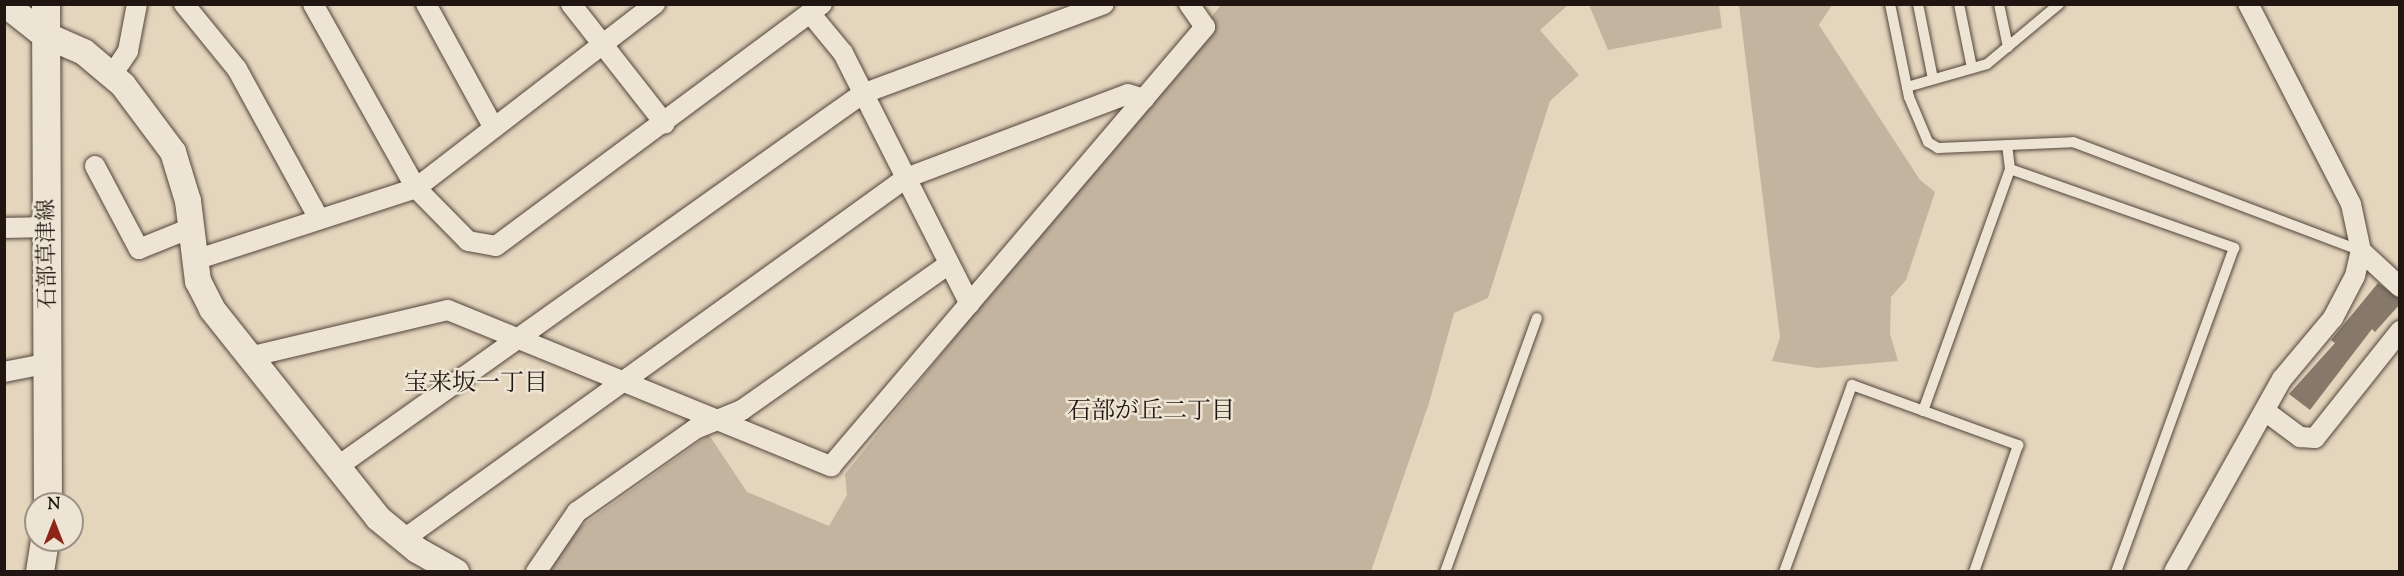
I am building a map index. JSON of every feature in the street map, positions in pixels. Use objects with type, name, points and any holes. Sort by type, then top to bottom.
[{"type":"main road","name":"石部草津線","points":[[46,4],[43,34],[49,227],[48,492]]},
{"type":"main road","points":[[40,572],[43,552]]},
{"type":"street","points":[[4,4],[43,34],[84,52],[112,75],[173,152],[191,228],[198,281],[213,309],[378,518],[404,539],[456,572]]},
{"type":"street","points":[[112,75],[128,51],[137,4]]},
{"type":"street","points":[[184,4],[237,69],[319,219]]},
{"type":"street","points":[[426,4],[494,128]]},
{"type":"street","points":[[571,4],[665,124]]},
{"type":"street","points":[[195,260],[416,188],[655,4]]},
{"type":"street","points":[[337,467],[862,94],[1104,4]]},
{"type":"street","points":[[249,357],[448,310],[831,466],[1205,27],[1189,4]]},
{"type":"street","points":[[2174,572],[2282,379],[2333,318],[2355,276],[2361,251],[2351,204],[2248,4]]},
{"type":"street","points":[[323,8],[416,188],[468,241],[496,246],[665,124],[816,9],[843,53],[970,304]]},
{"type":"street","points":[[404,539],[906,178],[1128,94],[1144,99]]},
{"type":"street","points":[[95,166],[139,249],[191,228]]},
{"type":"street","points":[[4,228],[49,227]]},
{"type":"street","points":[[2361,251],[2400,286]]},
{"type":"street","points":[[536,572],[577,512],[695,429],[742,410],[949,264]]},
{"type":"street","points":[[2265,411],[2300,437],[2315,438],[2400,331]]},
{"type":"street","points":[[4,372],[50,363]]},
{"type":"lane","points":[[1890,4],[1907,87],[1928,142],[1938,148],[2073,142],[2361,251]]},
{"type":"lane","points":[[1918,4],[1933,80]]},
{"type":"lane","points":[[1959,4],[1972,68]]},
{"type":"lane","points":[[1999,4],[2008,47]]},
{"type":"lane","points":[[2041,4],[2043,17]]},
{"type":"lane","points":[[1907,87],[1987,64],[2059,4]]},
{"type":"lane","points":[[1923,411],[2010,170],[2007,145]]},
{"type":"lane","points":[[2010,170],[2235,249],[2116,572]]},
{"type":"lane","points":[[1445,572],[1537,318]]},
{"type":"lane","points":[[1784,572],[1852,385],[2018,445],[1974,572]]},
{"type":"shaded area","points":[[1221,5],[1568,5],[1540,30],[1579,75],[1550,101],[1488,298],[1454,313],[1429,403],[1371,571],[542,572],[563,539],[709,435],[747,492],[829,526],[847,495],[845,474]]},
{"type":"shaded area","points":[[1589,5],[1719,5],[1722,28],[1608,50]]},
{"type":"shaded area","points":[[1739,5],[1832,5],[1819,25],[1920,180],[1935,192],[1906,280],[1891,297],[1890,334],[1898,361],[1818,368],[1772,361],[1780,337]]},
{"type":"building","points":[[2378,283],[2400,299],[2400,304],[2375,332],[2372,329],[2310,410],[2289,394],[2335,343],[2331,340]]},
{"type":"district","name":"宝来坂一丁目","points":[[476,385]]},
{"type":"district","name":"石部が丘二丁目","points":[[1151,413]]}]
